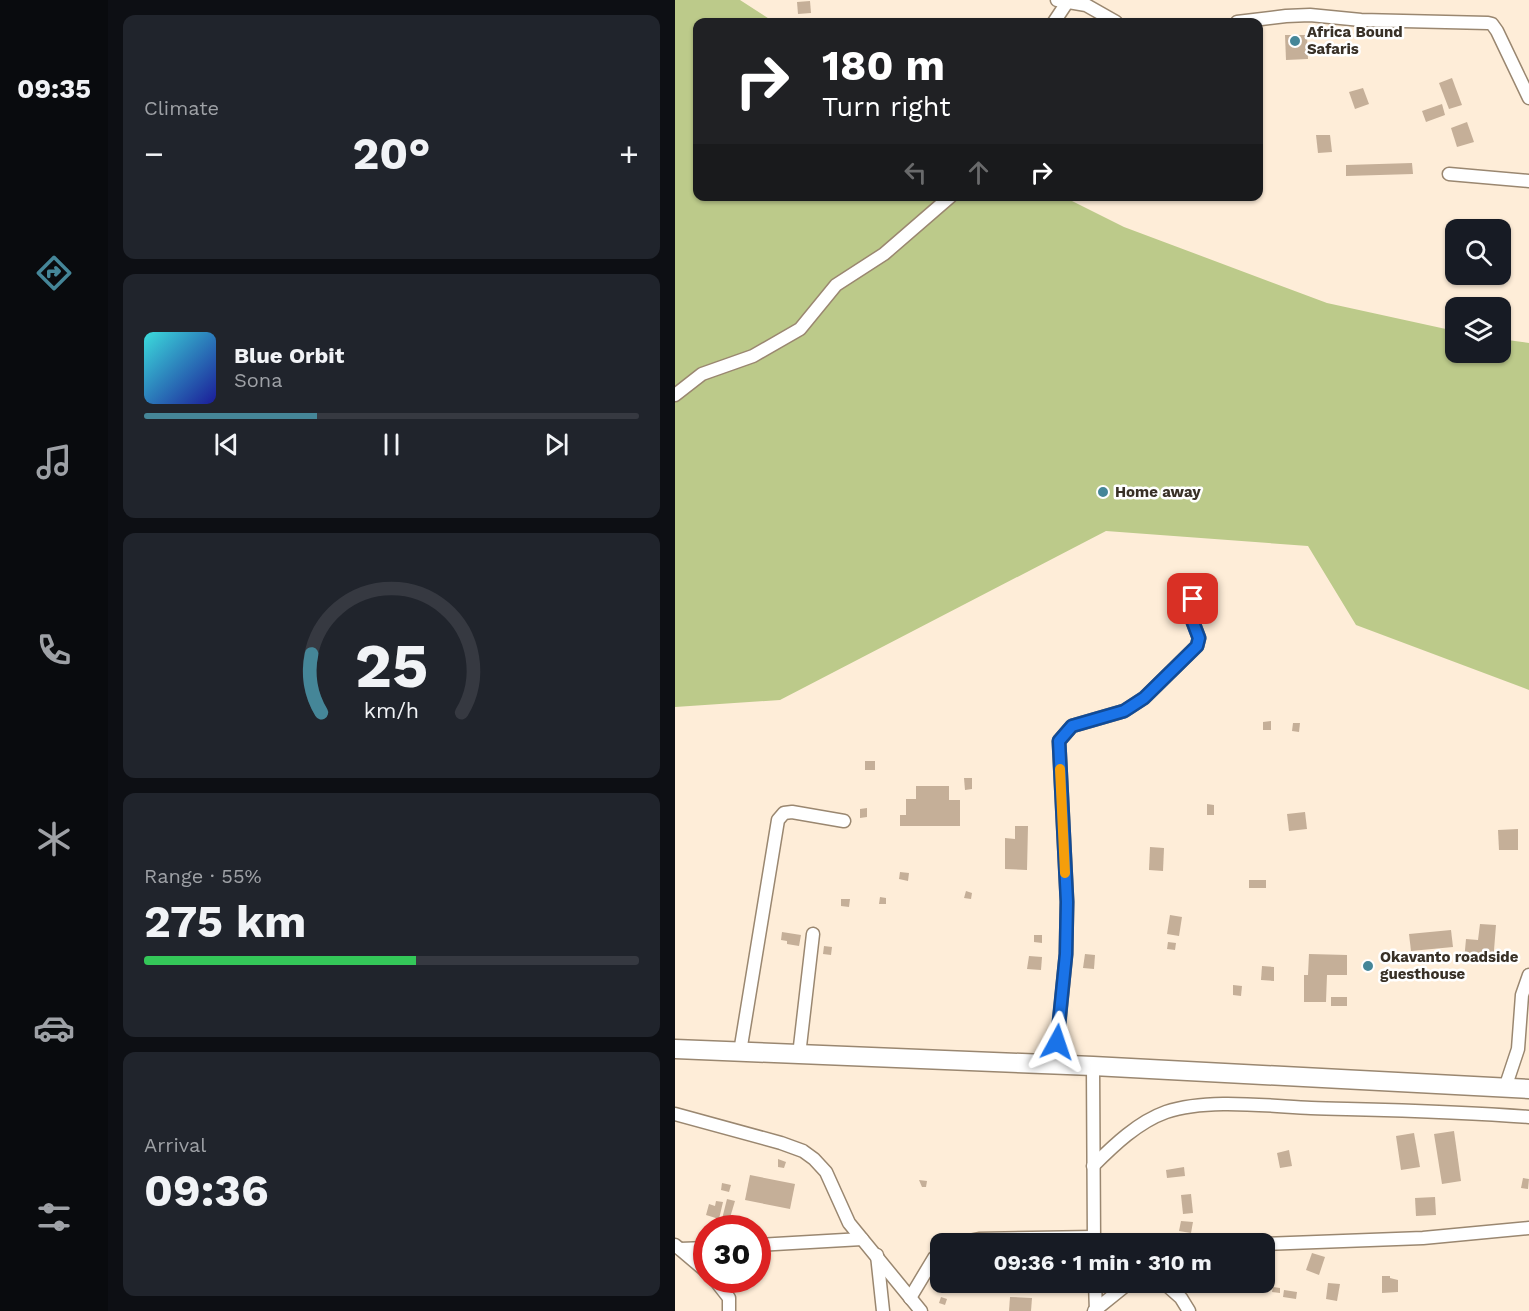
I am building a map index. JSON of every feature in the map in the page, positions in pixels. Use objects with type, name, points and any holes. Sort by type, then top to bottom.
[{"type":"main road","points":[[675,1049],[1093,1066],[1529,1089]]},
{"type":"street","points":[[1056,18],[1063,1],[1086,5],[1109,18]]},
{"type":"street","points":[[1263,19],[1310,15],[1361,21],[1492,24],[1529,98]]},
{"type":"street","points":[[1449,174],[1529,182]]},
{"type":"street","points":[[675,395],[702,374],[753,356],[800,329],[836,285],[884,254],[945,201]]},
{"type":"street","points":[[1055,1065],[1067,918],[1059,741],[1072,726],[1104,718],[1135,705],[1197,646],[1199,638],[1191,617],[1193,599]]},
{"type":"street","points":[[740,1052],[778,820],[784,813],[792,812],[844,821]]},
{"type":"street","points":[[799,1054],[813,934]]},
{"type":"street","points":[[1505,1088],[1523,1057],[1523,995],[1529,975]]},
{"type":"street","points":[[1093,1066],[1094,1233]]},
{"type":"street","points":[[1093,1166],[1128,1134],[1150,1119],[1167,1112],[1222,1104],[1463,1112],[1529,1117]]},
{"type":"street","points":[[675,1114],[803,1151],[826,1172],[844,1213],[862,1239],[921,1311]]},
{"type":"street","points":[[1275,1243],[1423,1238],[1529,1227]]},
{"type":"street","points":[[771,1244],[862,1239]]},
{"type":"street","points":[[677,1247],[693,1248]]},
{"type":"street","points":[[677,1247],[693,1260]]},
{"type":"street","points":[[877,1255],[883,1311]]},
{"type":"street","points":[[910,1298],[930,1265]]},
{"type":"street","points":[[725,1293],[729,1298],[729,1311]]},
{"type":"street","points":[[1095,1293],[1095,1310]]},
{"type":"street","points":[[1095,1310],[1116,1293]]},
{"type":"street","points":[[1175,1293],[1189,1311]]},
{"type":"green space","points":[[675,0],[740,0],[768,18],[693,18],[693,201],[1072,201],[1124,227],[1327,303],[1445,329],[1445,363],[1511,363],[1511,341],[1529,343],[1529,690],[1356,625],[1308,546],[1106,531],[780,700],[675,707]]},
{"type":"building","points":[[810,1],[811,13],[798,14],[797,2]]},
{"type":"building","points":[[1285,35],[1307,35],[1308,59],[1286,60]]},
{"type":"building","points":[[1452,78],[1462,105],[1449,109],[1439,83]]},
{"type":"building","points":[[1363,88],[1369,104],[1355,109],[1349,92]]},
{"type":"building","points":[[1442,104],[1445,115],[1426,122],[1422,111]]},
{"type":"building","points":[[1467,122],[1474,142],[1457,147],[1451,128]]},
{"type":"building","points":[[1316,135],[1330,135],[1332,152],[1318,153]]},
{"type":"building","points":[[1412,163],[1413,174],[1346,176],[1346,165]]},
{"type":"building","points":[[1271,721],[1271,730],[1263,730],[1263,722]]},
{"type":"building","points":[[1293,723],[1300,723],[1299,732],[1292,731]]},
{"type":"building","points":[[865,761],[875,761],[875,770],[865,770]]},
{"type":"building","points":[[964,778],[972,778],[972,789],[965,790]]},
{"type":"building","points":[[916,786],[949,786],[949,800],[960,800],[960,826],[900,826],[900,815],[906,815],[906,799],[916,799]]},
{"type":"building","points":[[1207,804],[1214,805],[1214,815],[1207,815]]},
{"type":"building","points":[[867,808],[867,817],[860,818],[860,809]]},
{"type":"building","points":[[1305,812],[1307,829],[1289,831],[1287,814]]},
{"type":"building","points":[[1015,826],[1028,826],[1027,870],[1005,869],[1005,838],[1015,839]]},
{"type":"building","points":[[1518,829],[1518,850],[1499,850],[1498,830]]},
{"type":"building","points":[[1150,847],[1164,848],[1163,871],[1149,870]]},
{"type":"building","points":[[900,872],[909,873],[908,881],[899,879]]},
{"type":"building","points":[[1249,880],[1266,880],[1266,888],[1249,888]]},
{"type":"building","points":[[966,891],[972,893],[971,899],[964,898]]},
{"type":"building","points":[[880,897],[886,898],[886,904],[879,904]]},
{"type":"building","points":[[841,899],[850,899],[849,907],[841,906]]},
{"type":"building","points":[[1170,915],[1182,917],[1179,936],[1167,934]]},
{"type":"building","points":[[1480,924],[1496,925],[1493,963],[1464,961],[1466,939],[1478,940]]},
{"type":"building","points":[[1451,930],[1453,947],[1411,951],[1409,934]]},
{"type":"building","points":[[782,932],[801,935],[799,946],[787,944],[787,941],[781,940]]},
{"type":"building","points":[[1034,935],[1042,935],[1042,943],[1034,942]]},
{"type":"building","points":[[1168,942],[1176,943],[1175,950],[1167,949]]},
{"type":"building","points":[[824,946],[832,947],[831,955],[823,954]]},
{"type":"building","points":[[1085,954],[1095,955],[1094,969],[1083,968]]},
{"type":"building","points":[[1309,954],[1347,955],[1347,975],[1327,975],[1326,1002],[1304,1002],[1304,975],[1308,975]]},
{"type":"building","points":[[1029,956],[1042,957],[1041,970],[1027,969]]},
{"type":"building","points":[[1262,966],[1274,967],[1274,981],[1261,980]]},
{"type":"building","points":[[1233,985],[1242,986],[1241,996],[1233,995]]},
{"type":"building","points":[[1331,997],[1347,997],[1347,1006],[1331,1006]]},
{"type":"building","points":[[1454,1131],[1461,1181],[1442,1184],[1434,1134]]},
{"type":"building","points":[[1414,1133],[1420,1167],[1401,1170],[1396,1136]]},
{"type":"building","points":[[1289,1150],[1292,1166],[1280,1168],[1277,1153]]},
{"type":"building","points":[[778,1159],[786,1162],[784,1168],[778,1167]]},
{"type":"building","points":[[1184,1167],[1185,1176],[1167,1178],[1166,1170]]},
{"type":"building","points":[[750,1175],[795,1184],[790,1209],[745,1200]]},
{"type":"building","points":[[1523,1178],[1529,1179],[1528,1189],[1521,1188]]},
{"type":"building","points":[[919,1180],[927,1181],[926,1187],[922,1187]]},
{"type":"building","points":[[722,1183],[731,1185],[729,1192],[721,1190]]},
{"type":"building","points":[[1191,1194],[1193,1213],[1183,1214],[1181,1195]]},
{"type":"building","points":[[1435,1197],[1436,1215],[1416,1216],[1415,1198]]},
{"type":"building","points":[[727,1199],[735,1201],[731,1215],[723,1215]]},
{"type":"building","points":[[716,1201],[723,1202],[720,1215],[706,1215],[709,1204],[715,1206]]},
{"type":"building","points":[[1181,1221],[1193,1222],[1191,1233],[1179,1231]]},
{"type":"building","points":[[1312,1253],[1325,1257],[1319,1275],[1306,1270]]},
{"type":"building","points":[[1382,1276],[1390,1276],[1398,1280],[1398,1292],[1382,1293]]},
{"type":"building","points":[[1328,1283],[1340,1284],[1337,1301],[1326,1299]]},
{"type":"building","points":[[1275,1287],[1280,1288],[1280,1293],[1275,1292]]},
{"type":"building","points":[[1284,1290],[1297,1292],[1296,1299],[1283,1297]]},
{"type":"building","points":[[941,1297],[947,1299],[945,1305],[939,1303]]},
{"type":"building","points":[[1010,1297],[1032,1298],[1031,1311],[1009,1311]]},
{"type":"slow traffic","points":[[1060,769],[1065,873]]},
{"type":"place","name":"Africa Bound Safaris","points":[[1295,41]]},
{"type":"place","name":"Home away","points":[[1103,492]]},
{"type":"place","name":"Okavanto roadside guesthouse","points":[[1368,966]]},
{"type":"route","points":[[1057,1042],[1066,954],[1067,902],[1059,741],[1066,730],[1072,726],[1104,718],[1135,705],[1186,658],[1199,644],[1191,617],[1193,599]]}]
